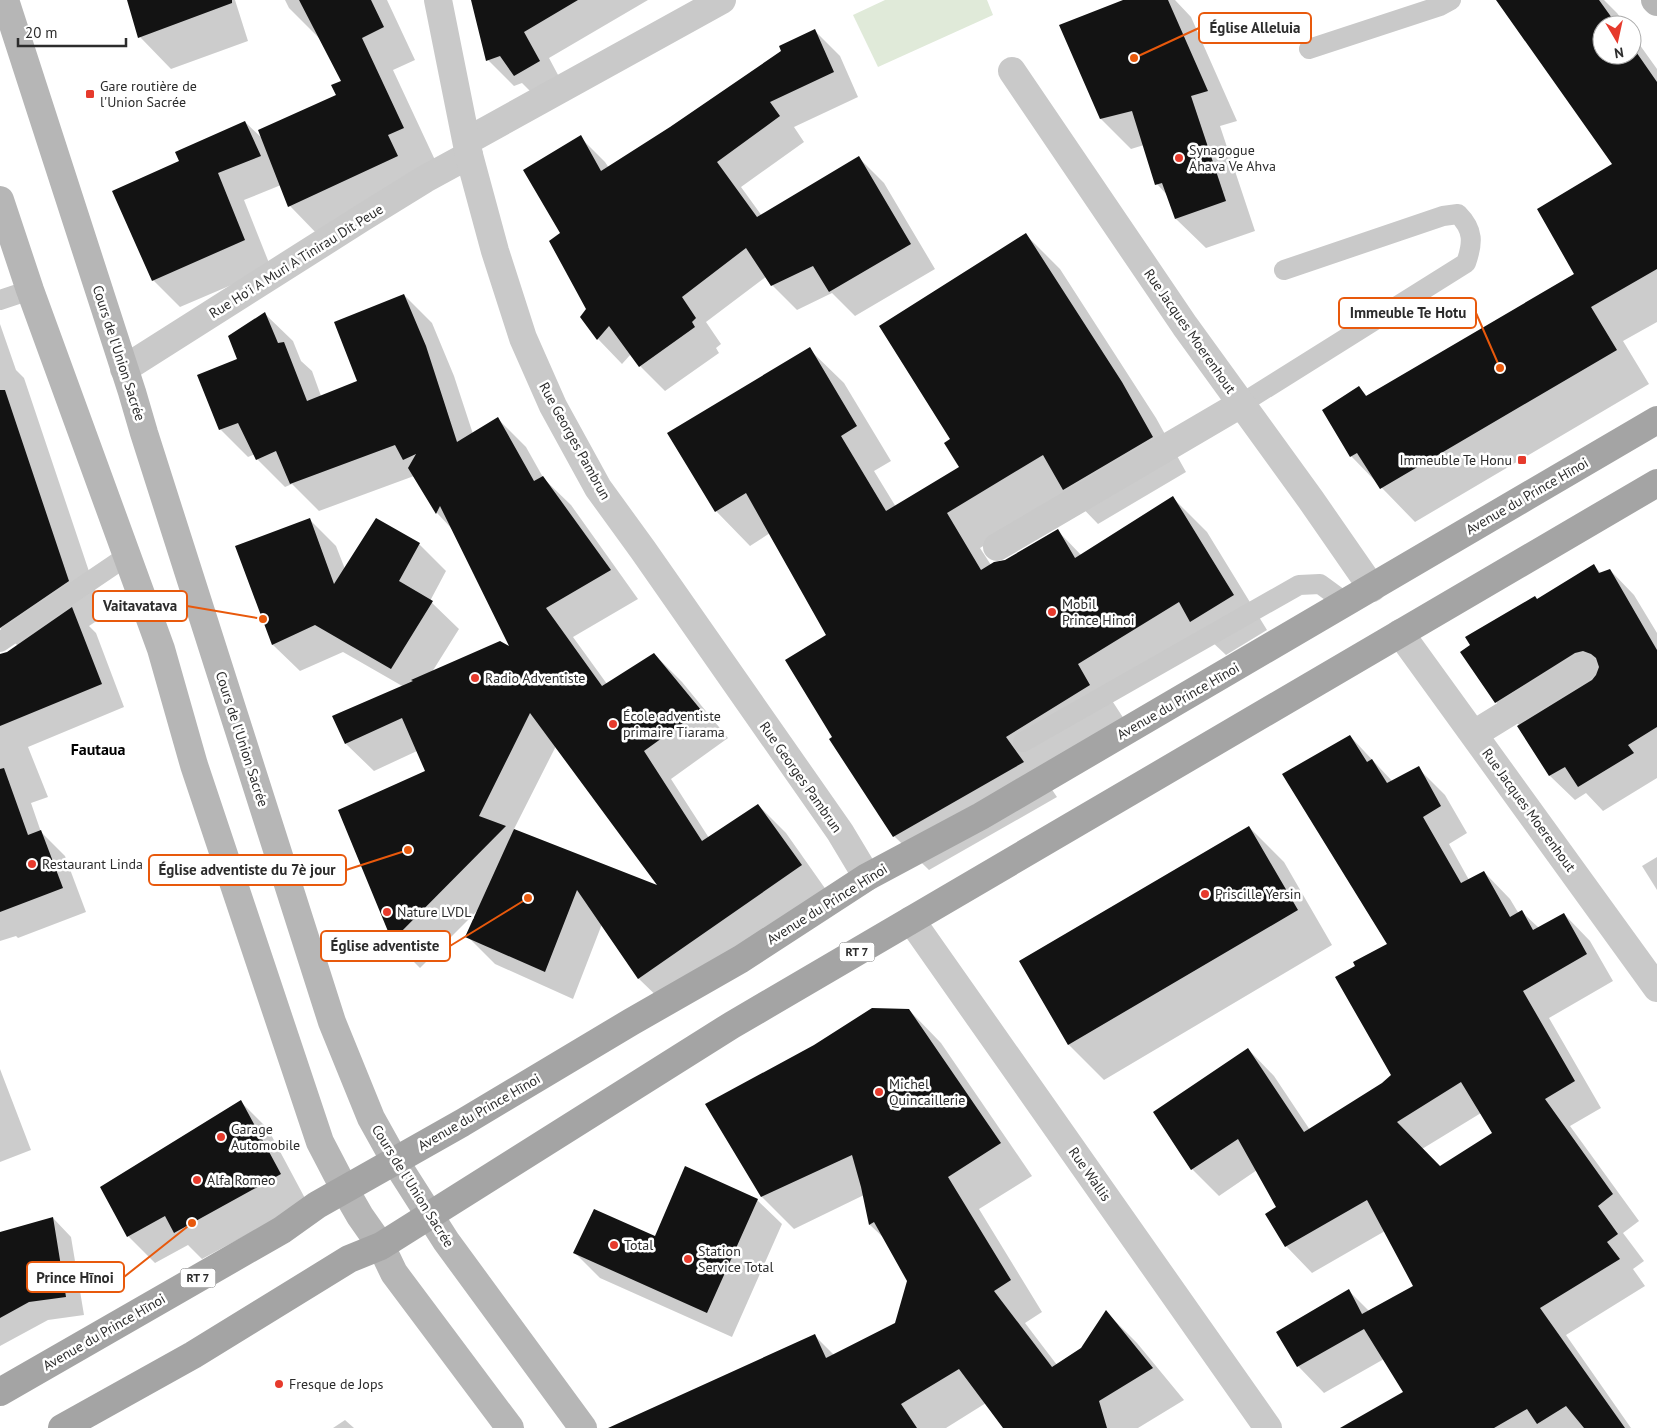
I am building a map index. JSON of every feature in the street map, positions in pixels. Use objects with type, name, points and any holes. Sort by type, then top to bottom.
[{"type":"main road","name":"Cours de l'Union Sacrée","points":[[5,0],[332,1022],[371,1118],[394,1161],[452,1248],[583,1428]]},
{"type":"main road","points":[[0,200],[30,290],[161,649],[198,774],[320,1142],[360,1216],[381,1246],[394,1273],[510,1428]]},
{"type":"main road","name":"Avenue du Prince Hīnoi","points":[[0,1392],[282,1230],[318,1205],[462,1123],[741,959],[867,877],[981,816],[1657,420]]},
{"type":"main road","name":"RT 7","points":[[62,1428],[193,1354],[349,1259],[381,1246],[675,1060],[1657,483]]},
{"type":"street","name":"Rue Georges Pambrun","points":[[438,0],[468,148],[495,252],[523,338],[553,406],[598,488],[840,832],[867,877]]},
{"type":"street","name":"Rue Ho'i A Muri A Tinirau Dit Peue","points":[[124,370],[394,199],[468,148],[722,0]]},
{"type":"street","name":"Rue Jacques Moerenhout","points":[[1012,70],[1185,326],[1240,404],[1312,500],[1372,588]]},
{"type":"street","points":[[997,547],[1240,404]]},
{"type":"street","name":"Rue Jacques Moerenhout","points":[[1400,633],[1657,988]]},
{"type":"street","points":[[1474,734],[1583,667]]},
{"type":"street","name":"Rue Wallis","points":[[911,920],[1268,1428]]},
{"type":"lane","points":[[1309,49],[1440,6],[1450,0]]},
{"type":"lane","points":[[1240,404],[1466,263],[1472,248],[1468,225],[1458,214],[1443,216],[1284,270]]},
{"type":"lane","points":[[0,300],[30,290]]},
{"type":"lane","points":[[0,642],[127,556]]},
{"type":"lane","points":[[1023,742],[1299,585],[1320,584],[1346,602]]},
{"type":"green space","points":[[885,0],[987,0],[993,15],[878,67],[853,15]]},
{"type":"building","points":[[127,0],[232,0],[232,3],[138,38]]},
{"type":"building","points":[[299,0],[371,0],[384,27],[362,38],[404,128],[388,135],[398,156],[288,207],[258,130],[336,95],[331,85],[341,81]]},
{"type":"building","points":[[471,0],[578,0],[524,32],[540,61],[514,76],[500,56],[486,61]]},
{"type":"building","points":[[1123,0],[1168,0],[1208,91],[1191,96],[1226,201],[1175,219],[1162,183],[1155,185],[1132,111],[1100,119],[1059,25]]},
{"type":"building","points":[[1496,0],[1599,0],[1610,15],[1592,15],[1592,65],[1642,65],[1642,60],[1657,82],[1657,269],[1591,307],[1617,350],[1380,489],[1357,453],[1350,457],[1322,410],[1359,386],[1366,396],[1574,274],[1537,209],[1612,164]]},
{"type":"building","points":[[815,29],[834,72],[770,102],[780,116],[717,162],[757,217],[859,156],[911,244],[829,292],[813,266],[771,286],[746,248],[682,297],[696,318],[692,322],[695,327],[639,367],[609,326],[597,340],[580,317],[586,309],[549,241],[560,233],[523,170],[581,135],[601,171],[670,127],[781,51],[779,46]]},
{"type":"building","points":[[245,121],[261,156],[218,173],[245,240],[152,281],[112,191],[179,161],[175,152]]},
{"type":"building","points":[[1026,233],[1122,382],[1153,437],[1063,490],[1043,455],[947,513],[981,570],[994,562],[1005,560],[1058,529],[1075,558],[1173,496],[1234,595],[1190,622],[1179,602],[1078,664],[1090,685],[1006,737],[1024,762],[893,837],[829,739],[832,737],[785,660],[826,635],[746,493],[715,512],[667,433],[810,347],[857,426],[841,436],[886,511],[959,467],[944,443],[950,439],[879,326]]},
{"type":"building","points":[[404,294],[426,346],[457,442],[498,417],[534,481],[543,476],[611,570],[546,608],[602,686],[654,653],[701,710],[644,751],[702,841],[758,804],[802,865],[638,979],[577,890],[545,972],[465,937],[514,829],[657,885],[530,713],[479,816],[506,826],[392,941],[338,810],[425,771],[402,718],[345,744],[332,716],[500,641],[509,646],[440,506],[436,514],[408,468],[416,454],[403,460],[395,445],[290,484],[276,451],[256,460],[238,423],[219,430],[197,375],[237,359],[228,336],[265,312],[278,343],[284,342],[307,401],[357,381],[334,322]]},
{"type":"building","points":[[0,390],[5,390],[69,581],[0,628]]},
{"type":"building","points":[[310,518],[334,584],[376,518],[420,543],[399,581],[433,601],[391,669],[315,625],[272,645],[235,546]]},
{"type":"building","points":[[1594,564],[1599,573],[1610,569],[1657,650],[1657,727],[1628,745],[1634,753],[1578,787],[1565,767],[1549,776],[1517,726],[1592,680],[1599,667],[1596,658],[1583,651],[1575,653],[1495,703],[1460,652],[1470,645],[1465,637],[1535,596],[1537,599]]},
{"type":"building","points":[[72,607],[102,684],[0,726],[0,654],[7,652]]},
{"type":"building","points":[[1350,735],[1367,762],[1372,759],[1387,783],[1419,766],[1441,806],[1423,817],[1461,883],[1484,871],[1510,917],[1522,910],[1533,930],[1564,913],[1587,954],[1523,991],[1575,1081],[1545,1099],[1613,1194],[1598,1206],[1618,1234],[1607,1242],[1620,1259],[1540,1308],[1625,1428],[1584,1428],[1566,1406],[1537,1424],[1527,1409],[1494,1428],[1340,1428],[1403,1392],[1364,1329],[1297,1367],[1276,1332],[1349,1289],[1362,1314],[1413,1286],[1367,1200],[1285,1247],[1265,1214],[1276,1207],[1238,1139],[1191,1170],[1153,1112],[1248,1048],[1304,1132],[1382,1083],[1391,1075],[1335,977],[1355,966],[1353,962],[1387,944],[1282,774]],"holes":[[[1461,1082],[1492,1133],[1440,1166],[1397,1122]]]},
{"type":"building","points":[[4,768],[28,835],[41,830],[63,888],[0,912],[0,769]]},
{"type":"building","points":[[1249,826],[1298,910],[1068,1045],[1019,961]]},
{"type":"building","points":[[872,1008],[909,1009],[1001,1143],[948,1177],[1011,1280],[994,1291],[1052,1367],[1081,1348],[1106,1310],[1153,1368],[1099,1401],[1107,1428],[1003,1428],[959,1369],[901,1404],[917,1428],[608,1428],[815,1334],[826,1358],[895,1323],[907,1281],[874,1222],[869,1225],[852,1155],[761,1197],[705,1104],[814,1045]]},
{"type":"building","name":"Garage Automobile","points":[[241,1100],[281,1174],[174,1233],[165,1216],[127,1237],[100,1187]]},
{"type":"building","name":"Station Service Total","points":[[685,1166],[758,1199],[707,1313],[573,1253],[594,1209],[655,1236]]},
{"type":"building","points":[[53,1217],[66,1297],[29,1302],[0,1318],[0,1232]]},
{"type":"place","name":"Église Alleluia","points":[[1134,58]]},
{"type":"place","name":"Gare routière de l'Union Sacrée","points":[[90,94]]},
{"type":"place","name":"Synagogue Ahava Ve Ahva","points":[[1179,158]]},
{"type":"place","name":"Immeuble Te Hotu","points":[[1500,368]]},
{"type":"place","name":"Immeuble Te Honu","points":[[1522,460]]},
{"type":"place","name":"Mobil Prince Hinoi","points":[[1052,612]]},
{"type":"place","name":"Vaitavatava","points":[[263,619]]},
{"type":"place","name":"Radio Adventiste","points":[[475,678]]},
{"type":"place","name":"École adventiste primaire Tiarama","points":[[613,724]]},
{"type":"place","name":"Église adventiste du 7è jour","points":[[408,850]]},
{"type":"place","name":"Restaurant Linda","points":[[32,864]]},
{"type":"place","name":"Priscille Yersin","points":[[1205,894]]},
{"type":"place","name":"Église adventiste","points":[[528,898]]},
{"type":"place","name":"Nature LVDL","points":[[387,912]]},
{"type":"place","name":"Michel Quincaillerie","points":[[879,1092]]},
{"type":"place","name":"Garage Automobile","points":[[221,1137]]},
{"type":"place","name":"Alfa Romeo","points":[[197,1180]]},
{"type":"place","name":"Prince Hīnoi","points":[[192,1223]]},
{"type":"place","name":"Total","points":[[614,1245]]},
{"type":"place","name":"Station Service Total","points":[[688,1259]]},
{"type":"place","name":"Fresque de Jops","points":[[279,1384]]},
{"type":"district","name":"Fautaua","points":[[98,749]]}]
